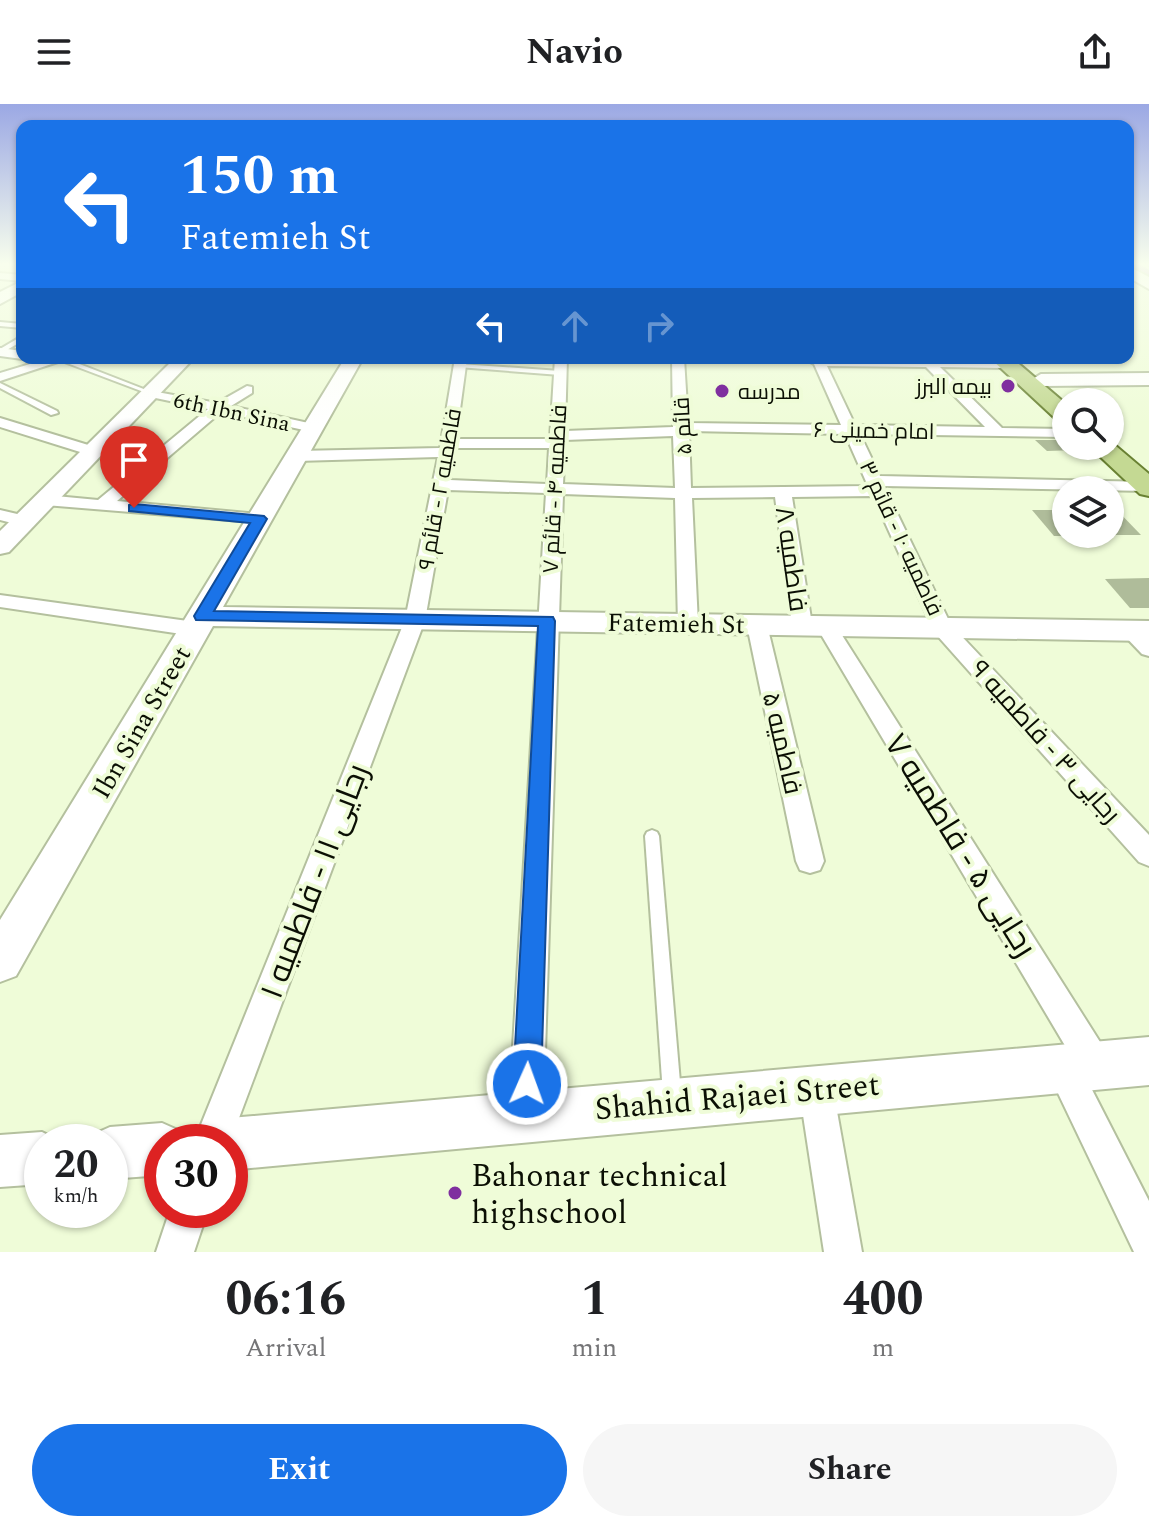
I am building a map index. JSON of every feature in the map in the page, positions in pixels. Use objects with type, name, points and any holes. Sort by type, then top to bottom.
[{"type":"main road","points":[[1011,364],[1052,403]]},
{"type":"main road","points":[[1014,364],[1052,389]]},
{"type":"main road","points":[[1124,454],[1148,482]]},
{"type":"main road","points":[[1119,460],[1148,482]]},
{"type":"street","points":[[0,377],[40,364]]},
{"type":"street","points":[[0,546],[179,364]]},
{"type":"street","name":"Ibn Sina Street","points":[[0,961],[350,364]]},
{"type":"street","name":"فاطمیه ۲ - قائم ۹","points":[[415,620],[461,364]]},
{"type":"street","name":"قائم ۵","points":[[678,364],[688,624]]},
{"type":"street","name":"فاطمیه ۱۰ - قائم ۳","points":[[817,364],[879,486],[942,628]]},
{"type":"street","points":[[938,364],[998,432]]},
{"type":"street","name":"فاطمیه ۴ - قائم ۷","points":[[526,1114],[560,366]]},
{"type":"street","points":[[1041,380],[1149,379]]},
{"type":"street","points":[[102,505],[217,409],[247,390]]},
{"type":"street","name":"6th Ibn Sina","points":[[151,393],[313,428]]},
{"type":"street","points":[[0,422],[93,451]]},
{"type":"street","name":"امام خمینی ۶","points":[[297,456],[448,448],[682,429],[1052,433]]},
{"type":"street","points":[[440,485],[685,493],[1148,482]]},
{"type":"street","name":"فاطمیه ۸","points":[[783,492],[814,626]]},
{"type":"street","points":[[45,500],[259,519]]},
{"type":"street","points":[[0,515],[24,521]]},
{"type":"street","points":[[0,601],[199,623]]},
{"type":"street","name":"رجایی ۱۱ - فاطمیه ۱","points":[[219,1124],[415,620]]},
{"type":"street","name":"Fatemieh St","points":[[199,623],[547,621],[942,628],[1142,637]]},
{"type":"street","name":"فاطمیه ۵","points":[[757,625],[810,861]]},
{"type":"street","name":"رجایی ۵ - فاطمیه ۷","points":[[814,626],[1079,1067],[1149,1241]]},
{"type":"street","name":"رجایی ۳ - فاطمیه ۹","points":[[942,628],[1149,854]]},
{"type":"street","name":"Shahid Rajaei Street","points":[[248,1142],[526,1114],[1149,1061]]},
{"type":"street","points":[[816,1089],[843,1252]]},
{"type":"street","points":[[0,1161],[24,1159]]},
{"type":"street","points":[[175,1252],[183,1228]]},
{"type":"lane","points":[[74,364],[151,393]]},
{"type":"lane","points":[[510,364],[560,366]]},
{"type":"lane","points":[[0,385],[54,413]]},
{"type":"lane","points":[[652,836],[672,1102]]},
{"type":"building","points":[[1035,440],[1052,440],[1052,451],[1047,451]]},
{"type":"building","points":[[1032,510],[1052,510],[1052,534]]},
{"type":"building","points":[[1124,517],[1141,535],[1124,535]]},
{"type":"building","points":[[1149,578],[1149,608],[1130,608],[1105,579]]},
{"type":"place","name":"بیمه البرز","points":[[1008,386]]},
{"type":"place","name":"مدرسه","points":[[722,391]]},
{"type":"place","name":"Bahonar technical highschool","points":[[455,1193]]},
{"type":"route","points":[[134,508],[259,519],[202,616],[547,621],[527,1084]]}]
